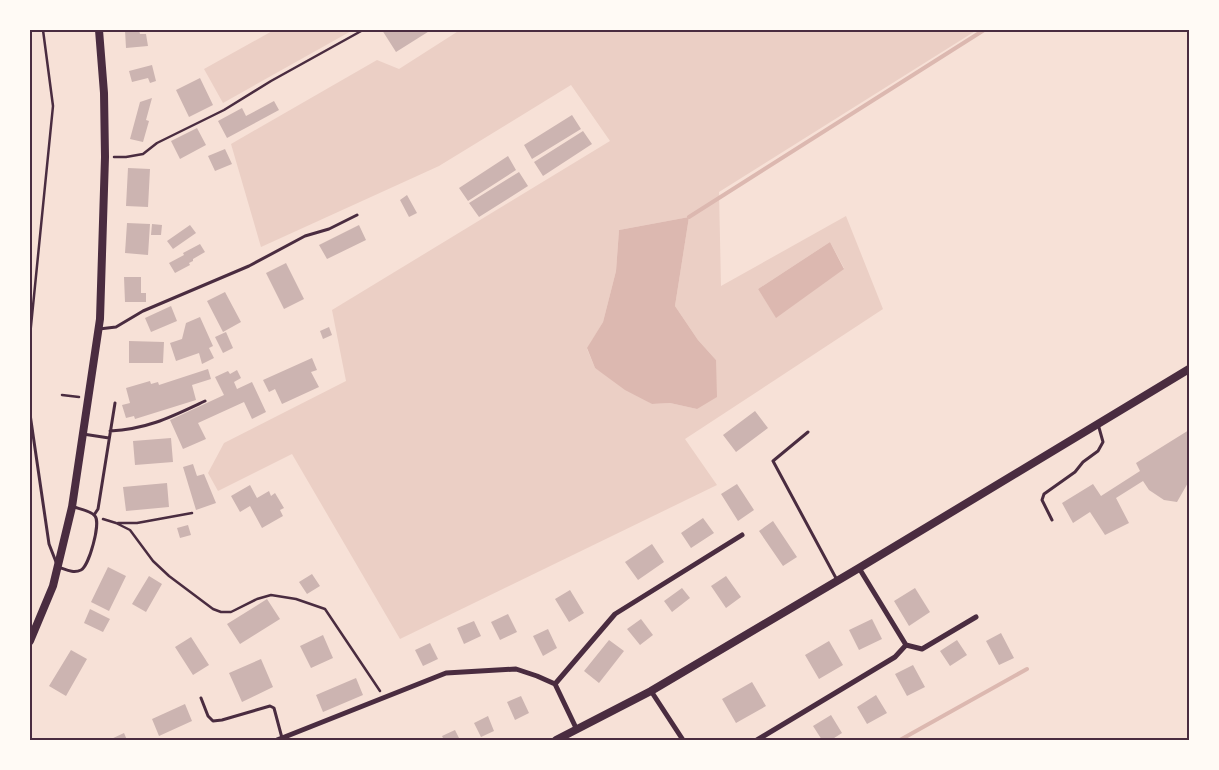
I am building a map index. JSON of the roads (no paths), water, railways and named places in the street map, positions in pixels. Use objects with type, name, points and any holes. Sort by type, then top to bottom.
[{"type":"street","points":[[30,641],[53,586],[72,507],[99,329],[106,157],[104,93],[99,30]]},
{"type":"street","points":[[556,740],[651,691],[1189,369]]},
{"type":"street","points":[[555,684],[615,614],[742,535]]},
{"type":"street","points":[[859,568],[906,645],[922,649],[976,617]]},
{"type":"street","points":[[757,740],[895,657],[906,645]]},
{"type":"street","points":[[280,739],[446,673],[516,669],[555,684],[576,730]]},
{"type":"street","points":[[651,691],[683,740]]},
{"type":"lane","points":[[99,329],[116,327],[143,311],[234,273],[305,236],[330,229],[357,215]]},
{"type":"lane","points":[[110,431],[131,430],[159,423],[205,401]]},
{"type":"lane","points":[[30,414],[49,544],[58,567],[71,572],[80,571],[84,568],[97,525],[95,516],[98,509],[115,403]]},
{"type":"lane","points":[[1052,520],[1042,500],[1044,494],[1075,472],[1082,462],[1098,451],[1103,442],[1097,424]]},
{"type":"lane","points":[[808,432],[773,461],[837,580]]},
{"type":"lane","points":[[83,434],[109,438]]},
{"type":"lane","points":[[72,507],[95,516]]},
{"type":"lane","points":[[201,698],[212,721],[222,720],[270,706],[274,708],[280,739]]},
{"type":"waterway","points":[[689,217],[984,30]]},
{"type":"waterway","points":[[900,740],[1027,669]]}]
